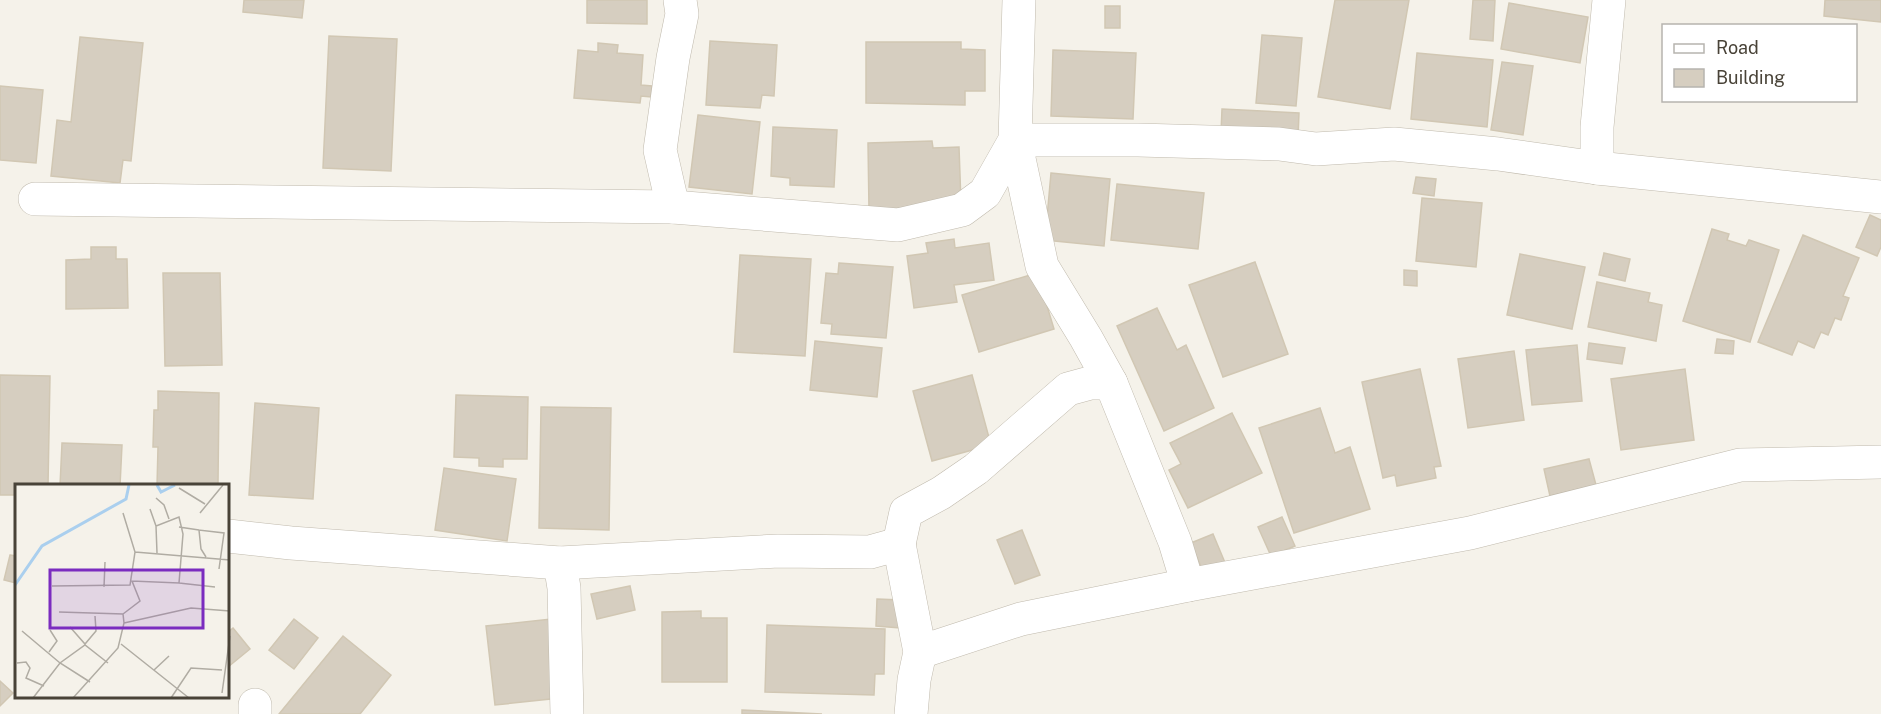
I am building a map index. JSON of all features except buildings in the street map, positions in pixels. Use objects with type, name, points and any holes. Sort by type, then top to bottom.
[{"type":"street","points":[[673,207],[660,150],[673,58],[682,14],[680,0]]},
{"type":"street","points":[[1019,0],[1015,140],[1042,266],[1111,383],[1175,542],[1188,585]]},
{"type":"street","points":[[1597,168],[1597,127],[1609,0]]},
{"type":"street","points":[[35,198],[673,207],[898,225],[962,210],[984,193],[1015,140]]},
{"type":"street","points":[[1015,140],[1138,140],[1279,144],[1316,149],[1394,144],[1498,154],[1597,168],[1881,197]]},
{"type":"street","points":[[911,714],[914,680],[920,652],[899,544],[906,512],[941,493],[976,469],[1068,389],[1090,383],[1111,383]]},
{"type":"street","points":[[920,652],[1021,619],[1470,532],[1740,465],[1881,462]]},
{"type":"street","points":[[230,536],[291,543],[560,563],[778,551],[870,552],[899,544]]},
{"type":"street","points":[[560,563],[564,588],[567,714]]}]
